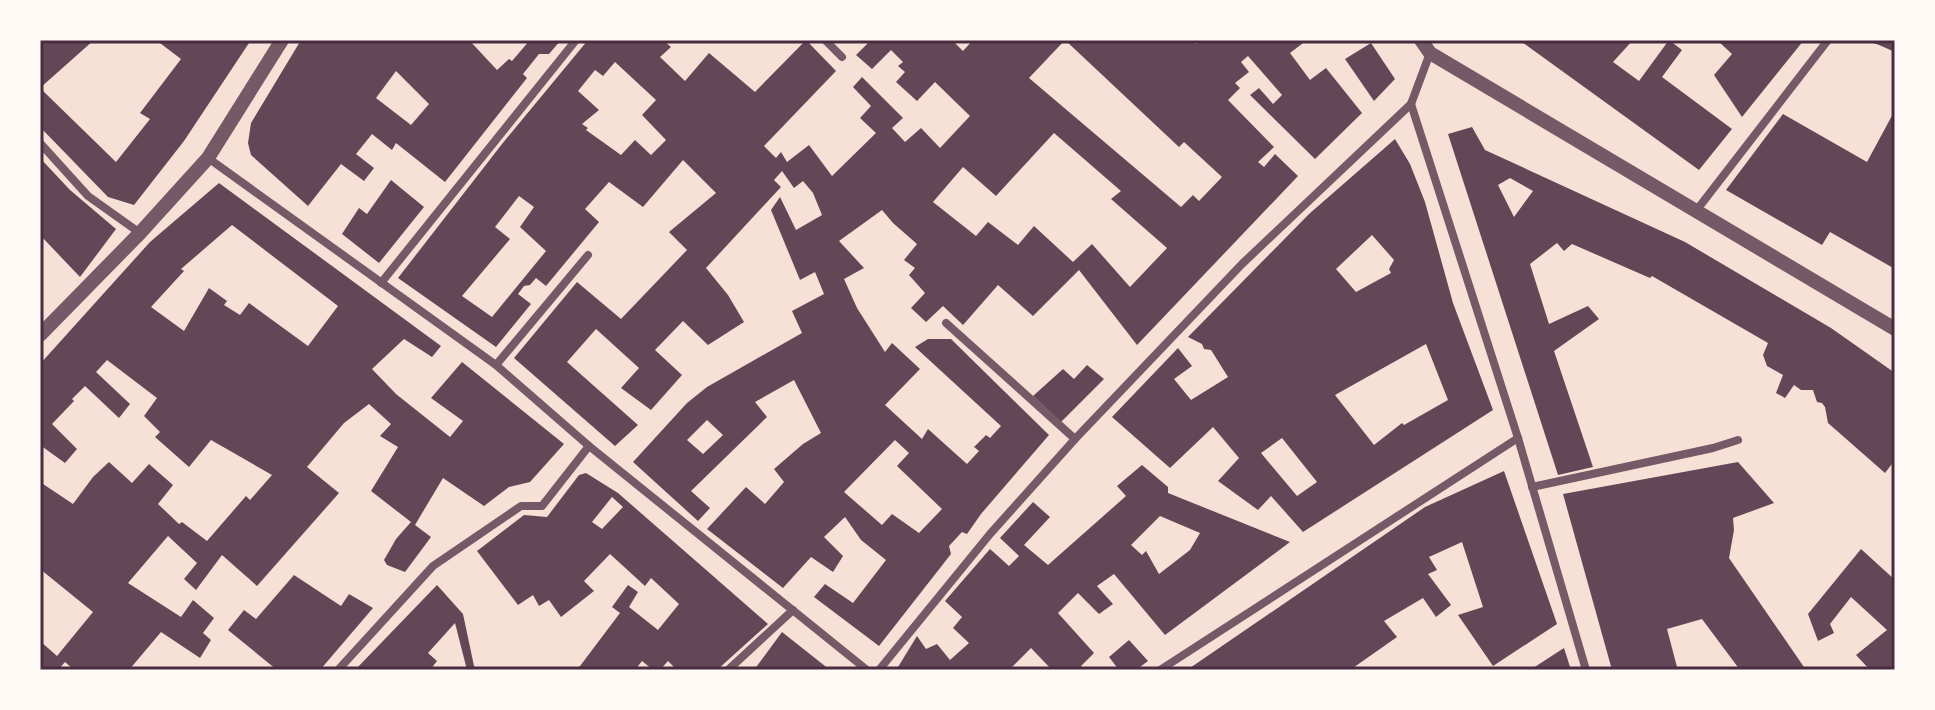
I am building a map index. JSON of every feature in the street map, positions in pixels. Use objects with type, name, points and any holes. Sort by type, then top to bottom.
[{"type":"street","points":[[40,335],[208,158],[282,40]]},
{"type":"street","points":[[381,283],[576,40]]},
{"type":"street","points":[[825,40],[842,57]]},
{"type":"street","points":[[1696,211],[1828,40]]},
{"type":"street","points":[[879,670],[990,534],[1075,439],[1242,264],[1411,104],[1426,46],[1895,329]]},
{"type":"street","points":[[1411,104],[1518,438],[1586,670]]},
{"type":"street","points":[[40,143],[88,196],[140,233]]},
{"type":"street","points":[[208,158],[496,365],[589,446],[867,670]]},
{"type":"street","points":[[496,365],[588,255]]},
{"type":"street","points":[[946,323],[1075,439]]},
{"type":"street","points":[[1160,670],[1518,438]]},
{"type":"street","points":[[1532,487],[1738,440]]},
{"type":"street","points":[[338,670],[433,566],[521,506],[542,506],[589,446]]},
{"type":"street","points":[[728,670],[793,610]]},
{"type":"building","points":[[40,40],[94,40],[40,88]]},
{"type":"building","points":[[156,40],[251,40],[184,141],[134,205],[108,197],[40,127],[40,88],[116,162],[150,119],[140,113],[181,59]]},
{"type":"building","points":[[301,40],[469,40],[497,70],[509,59],[512,61],[530,40],[561,40],[549,54],[539,54],[523,74],[527,78],[445,182],[396,143],[392,150],[372,134],[356,154],[374,168],[364,181],[341,164],[308,206],[251,155],[248,143],[251,123]],"holes":[[[396,71],[429,104],[411,125],[376,98]]]},
{"type":"building","points":[[588,40],[663,40],[671,47],[660,57],[685,81],[709,53],[755,92],[806,40],[836,71],[764,146],[776,158],[781,152],[787,162],[809,145],[832,176],[876,133],[860,118],[871,106],[853,87],[862,77],[903,118],[892,128],[905,142],[921,128],[940,148],[970,116],[935,82],[917,101],[896,82],[905,72],[898,66],[903,62],[891,50],[872,69],[856,55],[871,40],[952,40],[963,51],[973,40],[1065,40],[1191,40],[1196,44],[1200,40],[1307,40],[1290,53],[1310,80],[1326,68],[1362,113],[1315,159],[1250,95],[1259,88],[1273,104],[1282,95],[1248,56],[1241,62],[1249,72],[1235,83],[1240,88],[1228,100],[1274,147],[1258,162],[1264,167],[1275,154],[1298,176],[1137,345],[1079,270],[1033,316],[998,285],[963,325],[943,306],[926,322],[911,308],[925,293],[909,275],[915,268],[904,260],[917,244],[882,210],[839,241],[864,268],[844,279],[857,308],[885,352],[892,343],[920,369],[885,405],[922,439],[928,429],[967,464],[979,451],[974,447],[986,435],[990,438],[1001,426],[915,347],[928,339],[951,339],[1049,435],[967,534],[962,532],[949,546],[951,554],[879,646],[814,597],[825,584],[853,603],[886,560],[861,540],[845,517],[824,537],[843,556],[833,572],[811,557],[783,588],[707,529],[746,487],[765,504],[784,482],[774,469],[821,433],[794,380],[755,402],[767,417],[691,491],[710,508],[698,521],[633,462],[687,403],[707,387],[802,333],[792,311],[824,294],[815,272],[800,280],[771,210],[780,197],[796,230],[822,215],[813,193],[803,181],[794,188],[782,171],[774,180],[781,187],[706,268],[728,295],[744,322],[708,345],[683,321],[655,350],[682,375],[651,410],[621,388],[639,368],[596,329],[567,362],[638,425],[615,446],[514,358],[577,282],[621,319],[687,250],[669,232],[716,193],[683,160],[643,207],[609,182],[585,209],[599,222],[546,286],[536,278],[530,285],[524,286],[518,294],[531,304],[496,347],[398,278]],"holes":[[[1065,40],[1179,147],[1184,142],[1222,177],[1199,201],[1193,195],[1181,207],[1029,78]],[[615,62],[656,100],[642,115],[666,140],[651,155],[635,140],[621,155],[582,124],[599,110],[578,91],[595,70],[603,76]],[[1054,133],[1121,191],[1111,199],[1167,248],[1130,287],[1092,244],[1073,262],[1034,226],[1018,245],[988,222],[976,236],[933,202],[963,167],[996,196]],[[519,196],[534,207],[520,227],[546,251],[492,317],[462,296],[510,239],[495,227]],[[707,420],[723,435],[703,454],[687,440]],[[895,440],[909,453],[897,466],[942,509],[919,533],[892,514],[882,525],[844,492]]]},
{"type":"building","points":[[1519,40],[1633,40],[1613,62],[1639,81],[1669,40],[1682,50],[1662,77],[1732,129],[1699,170]]},
{"type":"building","points":[[1717,40],[1804,40],[1742,117],[1714,75],[1732,54]]},
{"type":"building","points":[[1865,40],[1895,40],[1895,52],[1879,45]]},
{"type":"building","points":[[1371,43],[1395,79],[1374,101],[1345,59]]},
{"type":"building","points":[[1895,110],[1895,269],[1830,232],[1822,245],[1726,190],[1783,114],[1867,162]]},
{"type":"building","points":[[1472,127],[1485,150],[1685,242],[1831,328],[1895,373],[1895,460],[1885,473],[1828,423],[1825,407],[1817,402],[1813,390],[1801,390],[1794,385],[1785,398],[1776,393],[1783,375],[1767,366],[1763,355],[1768,343],[1652,276],[1650,278],[1572,244],[1564,251],[1557,243],[1530,264],[1549,324],[1588,306],[1599,319],[1554,351],[1593,467],[1558,475],[1448,134]],"holes":[[[1510,178],[1533,191],[1514,217],[1498,185]]]},
{"type":"building","points":[[1395,139],[1410,164],[1425,202],[1453,303],[1493,410],[1303,532],[1271,496],[1258,510],[1218,481],[1239,458],[1213,427],[1170,468],[1112,417],[1178,348],[1192,366],[1174,379],[1191,400],[1228,377],[1211,350],[1204,349],[1202,344],[1188,337],[1309,214]],"holes":[[[1372,235],[1394,260],[1389,269],[1391,273],[1356,292],[1336,269]],[[1426,344],[1448,400],[1404,425],[1402,423],[1374,445],[1335,395]],[[1282,438],[1317,482],[1297,496],[1261,453]]]},
{"type":"building","points":[[40,158],[70,190],[116,229],[80,277],[40,235]]},
{"type":"building","points":[[391,180],[424,207],[379,263],[342,234],[359,208],[367,214]]},
{"type":"building","points":[[219,183],[441,346],[432,357],[404,339],[372,369],[396,394],[450,437],[463,421],[431,398],[462,362],[564,444],[530,482],[509,487],[484,506],[443,478],[415,525],[431,537],[405,572],[387,565],[384,560],[411,522],[371,491],[398,447],[380,436],[391,424],[369,404],[344,423],[307,467],[339,493],[257,586],[222,555],[196,590],[184,579],[197,563],[168,536],[128,583],[181,617],[193,600],[214,618],[203,633],[211,640],[200,658],[161,632],[129,670],[74,670],[65,662],[58,670],[40,670],[40,641],[57,656],[93,612],[40,569],[40,482],[73,504],[109,462],[132,483],[149,464],[173,485],[158,504],[179,524],[182,522],[207,541],[246,496],[250,500],[272,475],[211,440],[189,467],[155,437],[160,432],[144,416],[157,398],[107,360],[96,372],[130,404],[119,418],[85,386],[52,424],[77,449],[65,463],[40,445],[40,364],[150,242]],"holes":[[[232,225],[338,306],[308,346],[249,303],[240,315],[224,305],[227,301],[209,288],[184,331],[151,307],[184,271],[181,269]]]},
{"type":"building","points":[[1087,365],[1104,379],[1061,422],[1033,396],[1063,369],[1074,379]]},
{"type":"building","points":[[1738,462],[1774,503],[1733,518],[1729,558],[1806,670],[1740,670],[1702,619],[1667,629],[1677,667],[1666,670],[1612,670],[1563,494]]},
{"type":"building","points":[[1142,465],[1168,487],[1168,493],[1290,542],[1165,635],[1114,574],[1097,586],[1113,604],[1099,614],[1078,593],[1058,613],[1094,653],[1081,666],[1084,670],[1052,670],[1031,648],[1009,670],[899,670],[917,636],[926,649],[937,644],[950,660],[969,643],[953,628],[962,617],[945,601],[990,549],[1009,566],[1019,556],[1000,538],[1033,502],[1050,517],[1024,545],[1048,565],[1126,496],[1117,486]],"holes":[[[1160,516],[1200,533],[1190,550],[1159,574],[1146,551],[1142,555],[1131,545]]]},
{"type":"building","points":[[1504,471],[1557,624],[1493,666],[1458,615],[1483,607],[1462,542],[1429,557],[1437,570],[1428,574],[1451,605],[1436,617],[1423,598],[1384,621],[1397,637],[1350,670],[1187,670],[1425,507]]},
{"type":"building","points":[[586,473],[618,493],[768,624],[717,670],[677,670],[668,661],[660,670],[653,670],[642,661],[635,670],[577,670],[620,613],[612,607],[628,585],[638,592],[629,607],[658,630],[679,604],[651,578],[645,586],[610,554],[584,581],[594,591],[561,617],[549,600],[539,606],[533,595],[518,605],[477,551],[524,515],[547,517],[579,475]],"holes":[[[612,497],[623,507],[602,529],[592,522]]]},
{"type":"building","points":[[1861,549],[1895,580],[1895,670],[1870,670],[1856,655],[1887,630],[1851,597],[1830,624],[1834,633],[1818,641],[1808,614]]},
{"type":"building","points":[[294,575],[341,606],[349,594],[373,608],[320,670],[277,670],[228,630],[244,610],[256,619]]},
{"type":"building","points":[[437,585],[463,614],[474,666],[478,670],[467,670],[455,623],[428,653],[437,661],[430,670],[355,670]]},
{"type":"building","points":[[782,632],[830,670],[754,670]]},
{"type":"building","points":[[1129,640],[1148,661],[1136,670],[1119,670],[1109,657]]},
{"type":"building","points":[[1564,648],[1571,670],[1530,670]]}]
